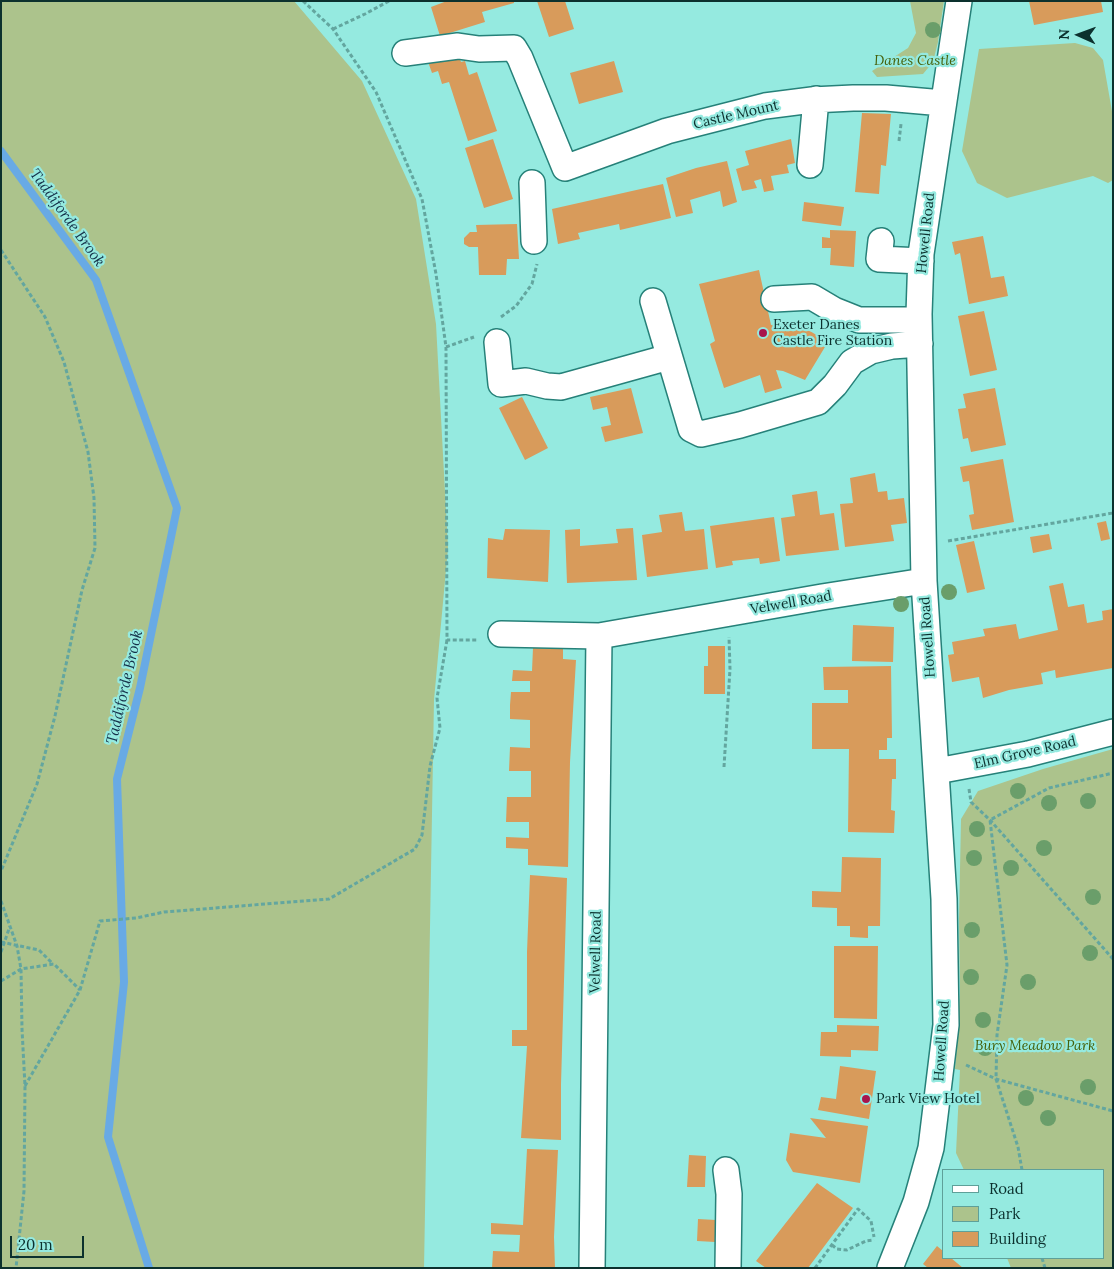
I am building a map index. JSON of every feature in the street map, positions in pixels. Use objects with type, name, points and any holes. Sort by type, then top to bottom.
[{"type":"street","name":"Howell Road","points":[[890,1268],[916,1202],[931,1148],[946,1025],[944,909],[924,581],[920,320],[921,261],[943,102],[960,1]]},
{"type":"street","points":[[405,53],[458,46],[484,50],[514,48],[520,58],[565,168]]},
{"type":"street","name":"Castle Mount","points":[[536,249],[523,186],[565,168],[667,131],[765,106],[816,99],[886,98],[943,102]]},
{"type":"street","points":[[810,165],[816,99]]},
{"type":"street","points":[[881,241],[879,259],[921,261]]},
{"type":"street","points":[[774,299],[812,297],[834,310],[859,320],[920,320]]},
{"type":"street","points":[[653,301],[691,429],[702,434],[818,402],[835,386],[852,362],[871,352],[892,346],[920,344]]},
{"type":"street","points":[[485,340],[502,384],[526,381],[561,387],[669,357]]},
{"type":"street","name":"Velwell Road","points":[[501,634],[599,636],[924,581]]},
{"type":"street","name":"Velwell Road","points":[[592,1268],[599,636]]},
{"type":"street","name":"Elm Grove Road","points":[[937,771],[1028,754],[1113,732]]},
{"type":"street","points":[[726,1170],[729,1194],[728,1268]]},
{"type":"path","points":[[25,1086],[80,990],[100,921],[136,918],[164,912],[329,900],[414,849],[422,835],[430,766],[440,728],[437,698],[447,640],[448,489],[446,347],[436,274],[422,199],[376,92],[333,29],[303,1]]},
{"type":"path","points":[[333,29],[389,1]]},
{"type":"path","points":[[516,306],[532,284],[536,249]]},
{"type":"path","points":[[1,250],[45,317],[64,362],[88,452],[94,498],[95,548],[82,590],[55,716],[37,784],[1,871]]},
{"type":"path","points":[[446,347],[485,340]]},
{"type":"path","points":[[923,546],[1113,513]]},
{"type":"path","points":[[724,766],[730,669],[727,615]]},
{"type":"path","points":[[447,640],[495,639],[501,634]]},
{"type":"path","points":[[965,766],[971,802],[990,820],[1113,959]]},
{"type":"path","points":[[990,820],[1048,788],[1113,773]]},
{"type":"path","points":[[990,820],[1007,965],[997,1035],[996,1079],[1018,1148],[1022,1169]]},
{"type":"path","points":[[1,901],[18,946],[21,969],[25,1086],[24,1190],[16,1268]]},
{"type":"path","points":[[1,952],[10,926]]},
{"type":"path","points":[[3,942],[39,950],[80,990]]},
{"type":"path","points":[[1,980],[21,969],[54,964]]},
{"type":"path","points":[[943,1058],[966,1065],[996,1079],[1113,1111]]},
{"type":"path","points":[[815,1268],[858,1209],[871,1221],[875,1239],[847,1250],[837,1249],[832,1245]]},
{"type":"green space","points":[[1,1],[294,1],[362,81],[416,199],[436,324],[448,548],[434,700],[424,1268],[1,1268]]},
{"type":"green space","name":"Danes Castle","points":[[910,1],[944,1],[933,62],[923,74],[877,77],[872,71],[908,48],[916,33]]},
{"type":"green space","points":[[1075,43],[1093,48],[1103,60],[1113,117],[1113,180],[1108,183],[1093,176],[1007,198],[977,183],[962,151],[979,49]]},
{"type":"green space","name":"Bury Meadow Park","points":[[1113,749],[1113,1268],[1011,1268],[1007,1259],[1104,1259],[1104,1169],[964,1169],[956,1153],[960,1070],[955,1069],[960,993],[961,819],[978,791],[1043,769]]},
{"type":"building","points":[[447,1],[514,1],[514,3],[482,12],[485,22],[440,36],[431,7]]},
{"type":"building","points":[[537,1],[565,1],[574,29],[549,37]]},
{"type":"building","points":[[1029,1],[1101,1],[1103,12],[1034,25]]},
{"type":"building","points":[[456,49],[461,62],[465,61],[469,75],[477,72],[497,131],[468,141],[449,82],[442,84],[438,71],[432,73],[427,59]]},
{"type":"building","points":[[614,61],[623,92],[579,104],[570,73]]},
{"type":"building","points":[[862,113],[891,114],[886,166],[881,165],[879,194],[855,192]]},
{"type":"building","points":[[493,139],[513,199],[484,208],[465,148]]},
{"type":"building","points":[[791,139],[795,163],[787,165],[789,173],[771,176],[774,190],[764,192],[761,179],[754,181],[757,188],[742,191],[736,169],[749,165],[745,151]]},
{"type":"building","points":[[727,161],[737,202],[723,207],[720,191],[690,200],[693,213],[676,217],[666,178],[696,168]]},
{"type":"building","points":[[663,184],[671,218],[620,230],[619,224],[578,233],[580,239],[558,244],[552,209]]},
{"type":"building","points":[[804,202],[844,207],[841,226],[802,221]]},
{"type":"building","points":[[517,224],[519,259],[507,259],[506,275],[479,275],[478,247],[469,247],[464,244],[464,238],[470,232],[477,232],[476,225]]},
{"type":"building","points":[[830,230],[856,231],[854,267],[830,265],[831,248],[822,248],[822,237],[830,238]]},
{"type":"building","points":[[983,236],[991,278],[1004,276],[1008,296],[969,304],[960,253],[955,255],[952,242]]},
{"type":"building","name":"Exeter Danes Castle Fire Station","points":[[759,270],[771,325],[795,322],[828,342],[805,380],[776,370],[782,388],[765,393],[760,375],[724,388],[710,344],[715,341],[699,284]]},
{"type":"building","points":[[984,311],[997,370],[970,376],[958,316]]},
{"type":"building","points":[[631,388],[643,433],[605,442],[601,427],[611,425],[607,407],[593,410],[590,397]]},
{"type":"building","points":[[995,388],[1006,445],[971,452],[968,438],[963,439],[958,409],[966,408],[963,394]]},
{"type":"building","points":[[522,397],[548,448],[525,460],[499,408]]},
{"type":"building","points":[[1003,459],[1014,522],[972,530],[969,515],[974,514],[969,481],[963,482],[960,467]]},
{"type":"building","points":[[875,473],[878,492],[887,491],[888,500],[904,498],[907,523],[891,525],[894,541],[845,547],[840,504],[853,503],[850,478]]},
{"type":"building","points":[[817,491],[820,515],[834,513],[839,550],[786,556],[781,518],[795,516],[792,495]]},
{"type":"building","points":[[682,512],[685,531],[704,529],[708,569],[647,577],[642,535],[662,532],[659,515]]},
{"type":"building","points":[[774,517],[780,561],[760,564],[759,558],[732,561],[733,565],[716,568],[710,526]]},
{"type":"building","points":[[1106,521],[1110,539],[1101,541],[1097,523]]},
{"type":"building","points":[[633,528],[637,580],[567,583],[565,530],[580,529],[580,546],[618,543],[616,529]]},
{"type":"building","points":[[505,529],[550,530],[548,582],[487,578],[488,538],[503,540]]},
{"type":"building","points":[[1049,534],[1052,549],[1033,553],[1030,537]]},
{"type":"building","points":[[974,541],[985,589],[967,593],[956,545]]},
{"type":"building","points":[[1063,583],[1068,607],[1084,604],[1087,623],[1103,620],[1102,611],[1113,609],[1113,668],[1056,678],[1055,670],[1041,673],[1043,684],[1009,690],[983,698],[979,677],[952,682],[948,655],[954,654],[952,642],[985,636],[983,629],[1016,624],[1019,639],[1058,630],[1049,586]]},
{"type":"building","points":[[853,625],[894,627],[893,662],[852,661]]},
{"type":"building","points":[[708,646],[725,646],[725,694],[704,694],[704,666],[708,666]]},
{"type":"building","points":[[533,648],[563,649],[563,659],[576,660],[570,762],[568,867],[528,865],[528,849],[506,848],[506,837],[529,838],[529,822],[506,822],[507,797],[531,797],[531,771],[509,771],[510,747],[530,748],[530,720],[510,719],[510,705],[511,692],[530,692],[530,681],[512,681],[513,670],[532,671]]},
{"type":"building","points":[[891,666],[892,738],[887,738],[887,750],[879,750],[879,759],[896,759],[896,779],[892,779],[891,810],[895,811],[894,833],[848,832],[849,749],[812,749],[812,703],[848,703],[848,690],[824,690],[823,667]]},
{"type":"building","points":[[842,857],[881,858],[880,926],[868,926],[868,938],[850,937],[850,926],[837,926],[837,908],[812,907],[812,891],[841,892]]},
{"type":"building","points":[[530,875],[567,878],[561,1140],[521,1138],[527,1046],[512,1046],[512,1030],[527,1030],[527,952]]},
{"type":"building","points":[[834,946],[878,946],[877,1019],[834,1018]]},
{"type":"building","points":[[837,1025],[879,1026],[878,1051],[851,1050],[851,1057],[820,1056],[821,1032],[837,1032]]},
{"type":"building","points":[[840,1066],[876,1071],[869,1119],[818,1110],[821,1097],[836,1099]]},
{"type":"building","points":[[810,1118],[868,1126],[860,1183],[793,1172],[786,1160],[790,1133],[826,1138]]},
{"type":"building","points":[[527,1149],[558,1150],[554,1237],[555,1268],[492,1268],[493,1251],[519,1252],[520,1235],[491,1234],[491,1223],[523,1225]]},
{"type":"building","points":[[689,1155],[706,1156],[705,1187],[687,1187]]},
{"type":"building","points":[[817,1183],[853,1208],[808,1268],[766,1268],[756,1261]]},
{"type":"building","points":[[698,1219],[716,1220],[715,1242],[697,1241]]},
{"type":"building","points":[[937,1246],[942,1250],[942,1259],[952,1259],[963,1268],[928,1268],[923,1264]]},
{"type":"waterway","name":"Taddiforde Brook","points":[[1,151],[96,280],[177,508],[140,688],[117,779],[124,982],[108,1137],[149,1268]]},
{"type":"place","name":"Exeter Danes Castle Fire Station","points":[[763,333]]},
{"type":"place","name":"Park View Hotel","points":[[866,1099]]}]
